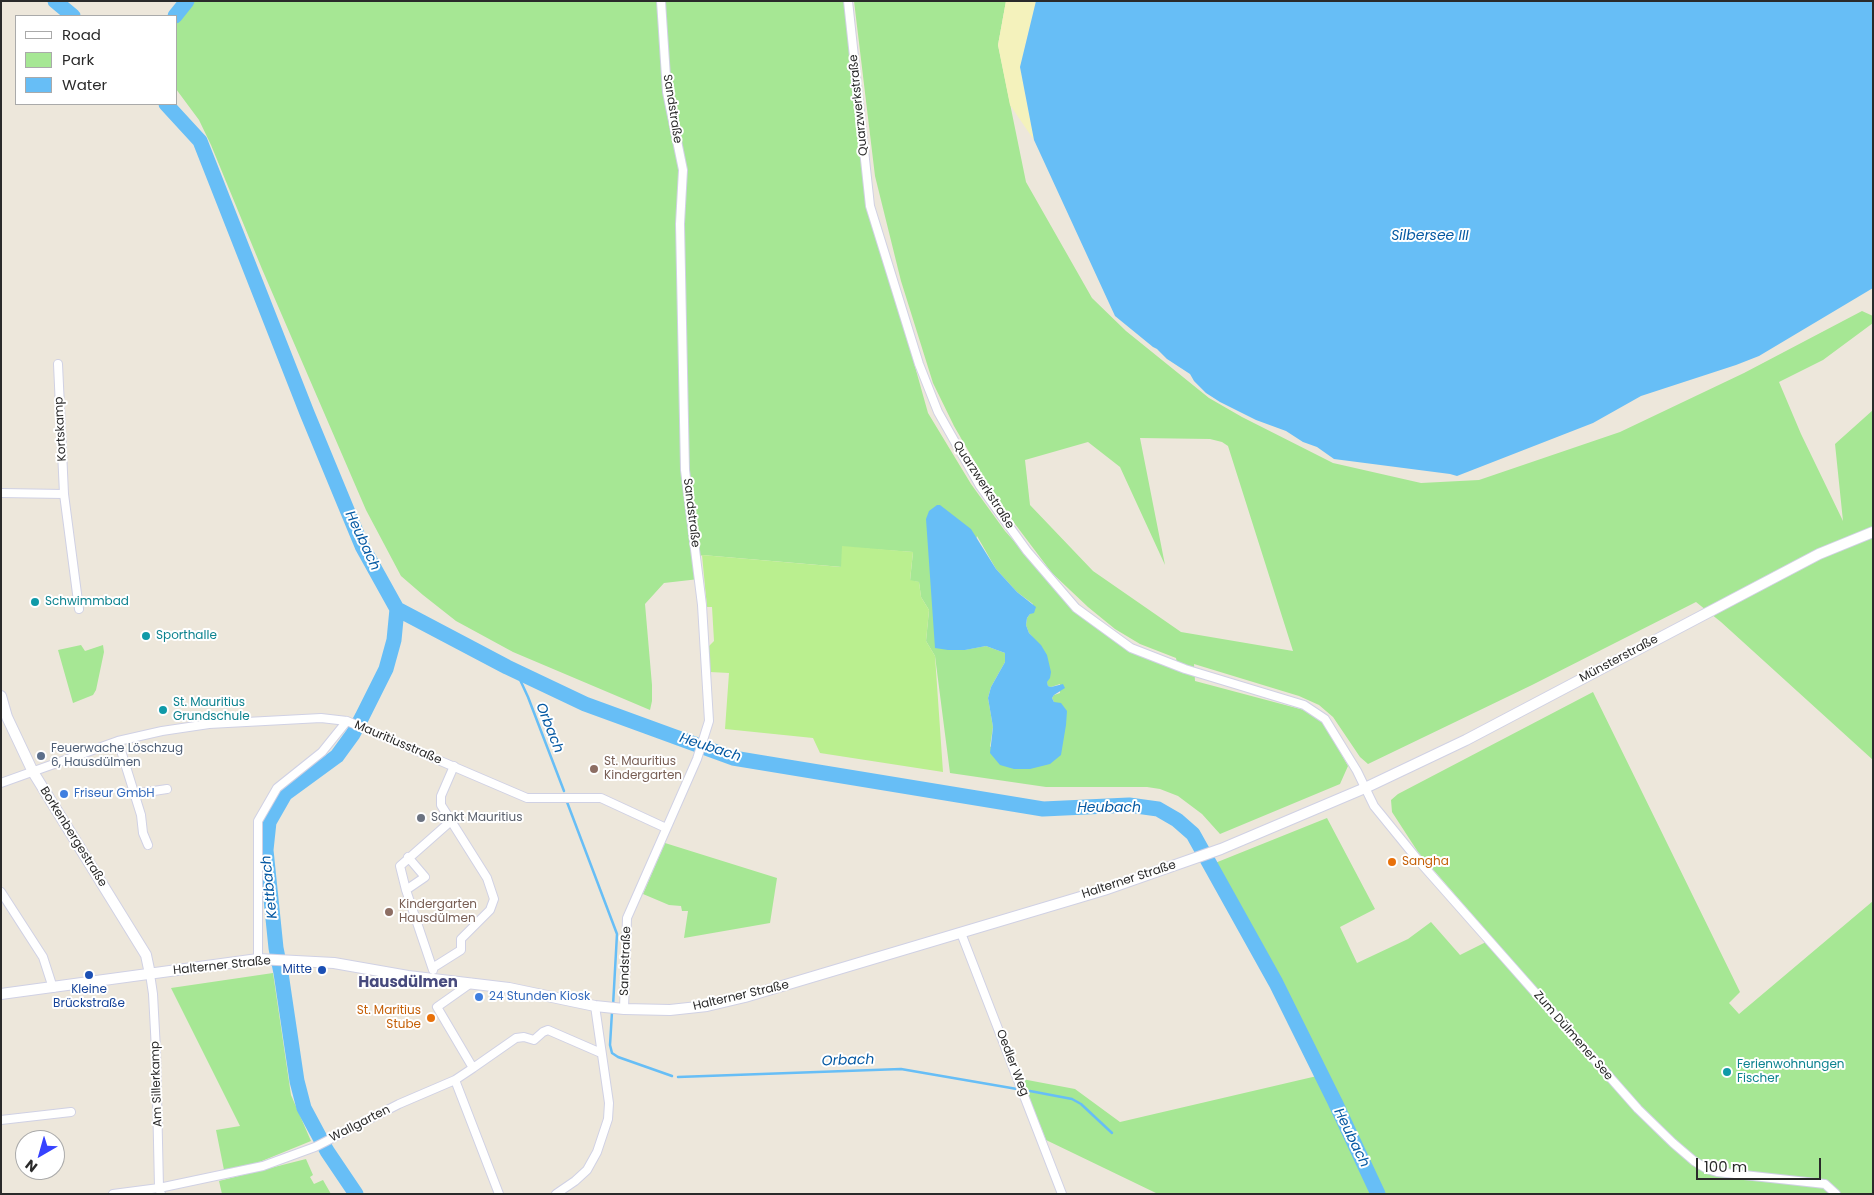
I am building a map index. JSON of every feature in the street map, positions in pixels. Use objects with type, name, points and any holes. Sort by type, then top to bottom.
[{"type":"main road","name":"Münsterstraße","points":[[1365,788],[1466,740],[1819,554],[1873,532]]},
{"type":"main road","name":"Borkenbergestraße","points":[[1,696],[7,717],[33,772],[146,955],[150,974]]},
{"type":"main road","name":"Halterner Straße","points":[[1,994],[262,959],[334,963],[408,976],[508,988],[595,1006],[621,1009],[670,1010],[706,1006],[745,998],[1104,890],[1221,849],[1365,788]]},
{"type":"street","name":"Sandstraße","points":[[621,1009],[627,918],[697,759],[709,721],[702,605],[685,470],[680,224],[683,170],[667,92],[661,1]]},
{"type":"street","name":"Quarzwerkstraße","points":[[848,1],[870,206],[919,364],[938,412],[980,486],[1027,551],[1076,608],[1132,648],[1185,669],[1304,705],[1326,719],[1358,771],[1365,788]]},
{"type":"street","name":"Kortskamp","points":[[58,364],[64,494],[78,609]]},
{"type":"street","points":[[1,493],[64,494]]},
{"type":"street","name":"Mauritiusstraße","points":[[1,783],[118,741],[209,724],[321,718],[349,722],[527,798],[601,798],[666,828]]},
{"type":"street","points":[[262,959],[258,822],[277,788],[322,752],[349,722]]},
{"type":"street","points":[[118,741],[141,814],[143,833],[148,845]]},
{"type":"street","points":[[434,967],[461,950],[461,939],[490,910],[494,899],[487,878],[441,805],[441,796],[454,766]]},
{"type":"street","name":"Zum Dülmener See","points":[[1365,788],[1378,811],[1418,860],[1603,1071],[1673,1143],[1707,1169],[1717,1172],[1812,1181],[1825,1184],[1836,1194]]},
{"type":"street","points":[[134,794],[167,789]]},
{"type":"street","points":[[433,979],[434,967],[406,890],[400,866],[451,821]]},
{"type":"street","points":[[406,890],[425,877],[408,857]]},
{"type":"street","points":[[1,892],[43,957],[53,988]]},
{"type":"street","name":"Oedler Weg","points":[[961,933],[1062,1194]]},
{"type":"street","name":"Am Sillerkamp","points":[[150,974],[156,1041],[160,1191]]},
{"type":"street","points":[[471,983],[437,1007],[473,1068]]},
{"type":"street","points":[[556,1194],[587,1170],[597,1152],[608,1119],[609,1103],[595,1006]]},
{"type":"street","name":"Wallgarten","points":[[113,1194],[160,1191],[263,1166],[315,1147],[399,1104],[456,1080],[516,1038],[524,1037],[534,1040],[548,1030],[602,1052]]},
{"type":"street","points":[[456,1080],[499,1194]]},
{"type":"street","points":[[1,1120],[71,1112]]},
{"type":"green space","points":[[187,1],[848,1],[870,206],[928,413],[971,484],[1005,531],[1075,610],[1102,632],[1132,651],[1178,669],[1176,658],[1140,644],[1115,629],[1052,573],[1015,524],[984,478],[954,426],[933,383],[901,281],[875,176],[854,1],[1006,1],[998,45],[1026,182],[1092,298],[1126,331],[1209,398],[1242,417],[1333,463],[1421,483],[1479,480],[1620,432],[1744,373],[1862,311],[1873,316],[1873,323],[1823,360],[1779,382],[1801,434],[1843,521],[1835,444],[1873,410],[1873,760],[1721,622],[1696,602],[1532,685],[1368,764],[1360,757],[1333,717],[1319,705],[1299,696],[1194,664],[1195,681],[1304,710],[1323,722],[1348,766],[1340,784],[1220,834],[1202,814],[1178,796],[1160,789],[1147,787],[1046,787],[950,773],[935,656],[926,641],[929,610],[921,597],[919,582],[910,581],[913,552],[842,547],[842,567],[702,555],[697,560],[699,579],[664,583],[645,604],[652,685],[650,710],[513,652],[456,621],[401,576],[366,510],[199,120],[178,92],[178,15],[176,15]],"holes":[[[1140,438],[1210,439],[1222,442],[1228,446],[1293,651],[1181,632],[1093,571],[1030,505],[1025,460],[1088,442],[1120,467],[1165,565]],[[977,536],[996,569],[1017,592],[1033,604],[1026,625],[1034,639],[1048,686],[1060,684],[1060,693],[1054,695],[1052,698],[1054,702],[990,747],[993,727],[988,698],[991,687],[1005,662],[1005,653],[986,646],[964,650],[948,650]]]},
{"type":"green space","points":[[842,546],[913,552],[910,580],[919,582],[921,597],[929,610],[926,641],[935,656],[943,772],[820,753],[813,738],[725,729],[729,673],[710,672],[708,647],[714,641],[712,607],[707,607],[702,555],[841,567]]},
{"type":"green space","points":[[81,645],[85,651],[103,645],[104,652],[96,690],[93,695],[73,703],[58,650]]},
{"type":"green space","points":[[1593,692],[1740,992],[1729,1003],[1739,1014],[1873,901],[1873,1194],[1385,1194],[1278,974],[1215,863],[1327,818],[1375,909],[1340,927],[1357,963],[1408,939],[1431,922],[1460,955],[1484,943],[1491,936],[1418,852],[1392,812],[1391,800],[1398,794]]},
{"type":"green space","points":[[665,843],[777,878],[770,923],[684,938],[688,911],[682,911],[681,906],[669,905],[643,894]]},
{"type":"green space","points":[[273,973],[291,1095],[311,1141],[257,1163],[224,1170],[216,1130],[240,1126],[171,988]]},
{"type":"green space","points":[[1317,1076],[1371,1194],[1158,1194],[1046,1140],[1022,1079],[1075,1089],[1120,1122]]},
{"type":"green space","points":[[306,1159],[313,1175],[310,1177],[314,1184],[323,1180],[331,1194],[222,1194],[219,1181]]},
{"type":"sand","points":[[1006,1],[1036,1],[1020,67],[1034,140],[1010,105],[998,45]]},
{"type":"water","name":"Silbersee III","points":[[1036,1],[1873,1],[1873,288],[1759,356],[1641,396],[1593,423],[1457,476],[1334,459],[1317,447],[1303,442],[1286,431],[1256,420],[1206,393],[1190,374],[1167,359],[1115,316],[1034,140],[1020,67]]},
{"type":"water","points":[[940,505],[971,529],[996,569],[1017,592],[1036,607],[1034,613],[1030,614],[1027,618],[1026,625],[1029,633],[1041,645],[1047,655],[1051,672],[1047,682],[1048,686],[1063,684],[1065,688],[1052,698],[1054,702],[1061,703],[1067,711],[1061,755],[1050,764],[1030,769],[1014,769],[1000,765],[990,753],[993,727],[988,698],[991,687],[1005,662],[1005,653],[986,646],[965,650],[935,648],[926,519],[929,511]]},
{"type":"waterway","name":"Heubach","points":[[55,1],[72,15]]},
{"type":"waterway","points":[[176,15],[187,1]]},
{"type":"waterway","name":"Heubach","points":[[167,105],[200,141],[307,413],[362,546],[397,609],[507,667],[585,704],[733,758],[1043,809],[1129,805],[1158,809],[1177,820],[1193,834],[1276,983],[1378,1194]]},
{"type":"waterway","name":"Kettbach","points":[[356,1194],[327,1151],[304,1108],[297,1081],[276,948],[266,850],[269,822],[285,794],[337,756],[353,734],[386,669],[394,640],[397,609]]},
{"type":"waterway","name":"Orbach","points":[[516,671],[564,791]]},
{"type":"waterway","name":"Orbach","points":[[567,802],[617,934],[613,1006]]},
{"type":"waterway","name":"Orbach","points":[[612,1012],[610,1045],[612,1053],[618,1057],[672,1076]]},
{"type":"waterway","name":"Orbach","points":[[678,1077],[901,1069],[1017,1089]]},
{"type":"waterway","name":"Orbach","points":[[1030,1091],[1072,1099],[1081,1104],[1112,1133]]},
{"type":"place","name":"Schwimmbad","points":[[35,602]]},
{"type":"place","name":"Sporthalle","points":[[146,636]]},
{"type":"place","name":"St. Mauritius Grundschule","points":[[163,710]]},
{"type":"place","name":"Feuerwache Löschzug 6, Hausdülmen","points":[[41,756]]},
{"type":"place","name":"St. Mauritius Kindergarten","points":[[594,769]]},
{"type":"place","name":"Friseur GmbH","points":[[64,794]]},
{"type":"place","name":"Sankt Mauritius","points":[[421,818]]},
{"type":"place","name":"Sangha","points":[[1392,862]]},
{"type":"place","name":"Kindergarten Hausdülmen","points":[[389,912]]},
{"type":"place","name":"Mitte","points":[[322,970]]},
{"type":"place","name":"Kleine Brückstraße","points":[[89,975]]},
{"type":"place","name":"24 Stunden Kiosk","points":[[479,997]]},
{"type":"place","name":"St. Maritius Stube","points":[[431,1018]]},
{"type":"place","name":"Ferienwohnungen Fischer","points":[[1727,1072]]},
{"type":"district","name":"Hausdülmen","points":[[408,983]]}]
